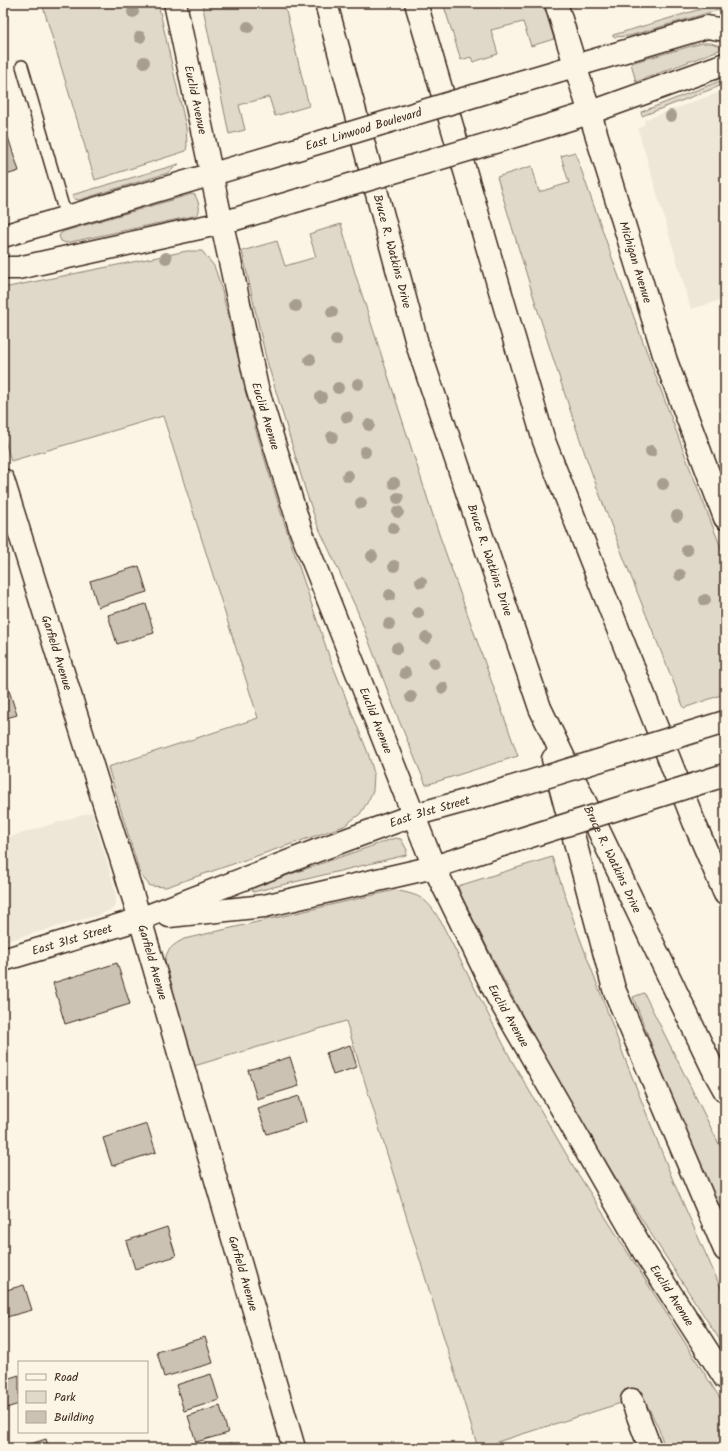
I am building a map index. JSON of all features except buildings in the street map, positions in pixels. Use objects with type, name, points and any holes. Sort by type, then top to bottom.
[{"type":"main road","name":"Euclid Avenue","points":[[175,3],[257,388],[300,531],[434,866],[501,1003],[644,1252],[725,1378]]},
{"type":"main road","name":"Bruce R. Watkins Drive","points":[[326,3],[418,347],[540,708],[711,1066],[725,1091]]},
{"type":"main road","points":[[416,3],[544,441],[694,822],[725,894]]},
{"type":"main road","name":"Michigan Avenue","points":[[556,3],[666,361],[725,518]]},
{"type":"main road","name":"East Linwood Boulevard","points":[[3,236],[707,27],[725,30]]},
{"type":"main road","points":[[3,268],[18,268],[222,223],[589,113],[725,64]]},
{"type":"main road","name":"Garfield Avenue","points":[[3,480],[140,920],[294,1448]]},
{"type":"main road","points":[[540,708],[614,989],[725,1250]]},
{"type":"main road","name":"East 31st Street","points":[[3,960],[140,920],[313,852],[414,815],[490,794],[725,722]]},
{"type":"main road","name":"East 31st Street","points":[[140,920],[264,906],[434,866],[725,775]]},
{"type":"main road","points":[[694,822],[725,857]]},
{"type":"main road","points":[[632,1400],[650,1448]]},
{"type":"lane","points":[[22,66],[66,217]]},
{"type":"shaded area","points":[[725,90],[725,299],[691,309],[638,129],[645,123],[644,120]]},
{"type":"shaded area","points":[[92,812],[115,889],[116,901],[113,909],[99,915],[3,942],[3,839]]},
{"type":"green space","points":[[42,3],[158,3],[186,127],[186,151],[95,180]]},
{"type":"green space","points":[[202,3],[284,3],[309,106],[275,116],[269,97],[239,105],[245,130],[229,134]]},
{"type":"green space","points":[[443,3],[543,3],[554,39],[531,46],[523,22],[491,30],[498,54],[473,62],[471,57],[461,60]]},
{"type":"green space","points":[[725,3],[725,8],[629,36],[613,37],[613,35]]},
{"type":"green space","points":[[702,43],[711,43],[720,46],[721,48],[636,82],[631,63]]},
{"type":"green space","points":[[725,79],[725,84],[642,116],[641,112]]},
{"type":"green space","points":[[575,152],[616,269],[725,558],[725,695],[724,694],[684,708],[621,551],[586,457],[540,317],[497,177],[532,166],[539,192],[569,183],[561,156]]},
{"type":"green space","points":[[179,164],[168,173],[79,200],[74,199],[72,195]]},
{"type":"green space","points":[[192,194],[195,195],[199,207],[198,214],[193,216],[66,243],[61,241],[59,236],[65,231]]},
{"type":"green space","points":[[341,224],[355,273],[439,534],[518,756],[426,785],[400,723],[357,610],[317,524],[266,358],[242,251],[277,241],[285,266],[316,257],[309,234]]},
{"type":"green space","points":[[187,251],[202,251],[214,266],[220,283],[255,427],[282,516],[329,656],[368,753],[374,773],[373,791],[367,803],[360,814],[344,826],[166,887],[150,886],[140,874],[108,767],[258,718],[163,416],[11,461],[3,434],[3,288]]},
{"type":"green space","points":[[395,838],[401,839],[407,850],[406,855],[253,892],[251,888]]},
{"type":"green space","points":[[552,857],[578,933],[625,1059],[674,1183],[725,1297],[725,1348],[595,1145],[517,1006],[461,895],[458,886]]},
{"type":"green space","points":[[395,890],[417,896],[427,902],[441,922],[512,1061],[575,1169],[725,1406],[725,1448],[665,1448],[658,1427],[641,1393],[627,1397],[621,1403],[478,1448],[346,1021],[194,1066],[165,963],[166,955],[170,948],[184,939]]},
{"type":"green space","points":[[644,993],[725,1156],[725,1225],[669,1090],[633,997]]}]
